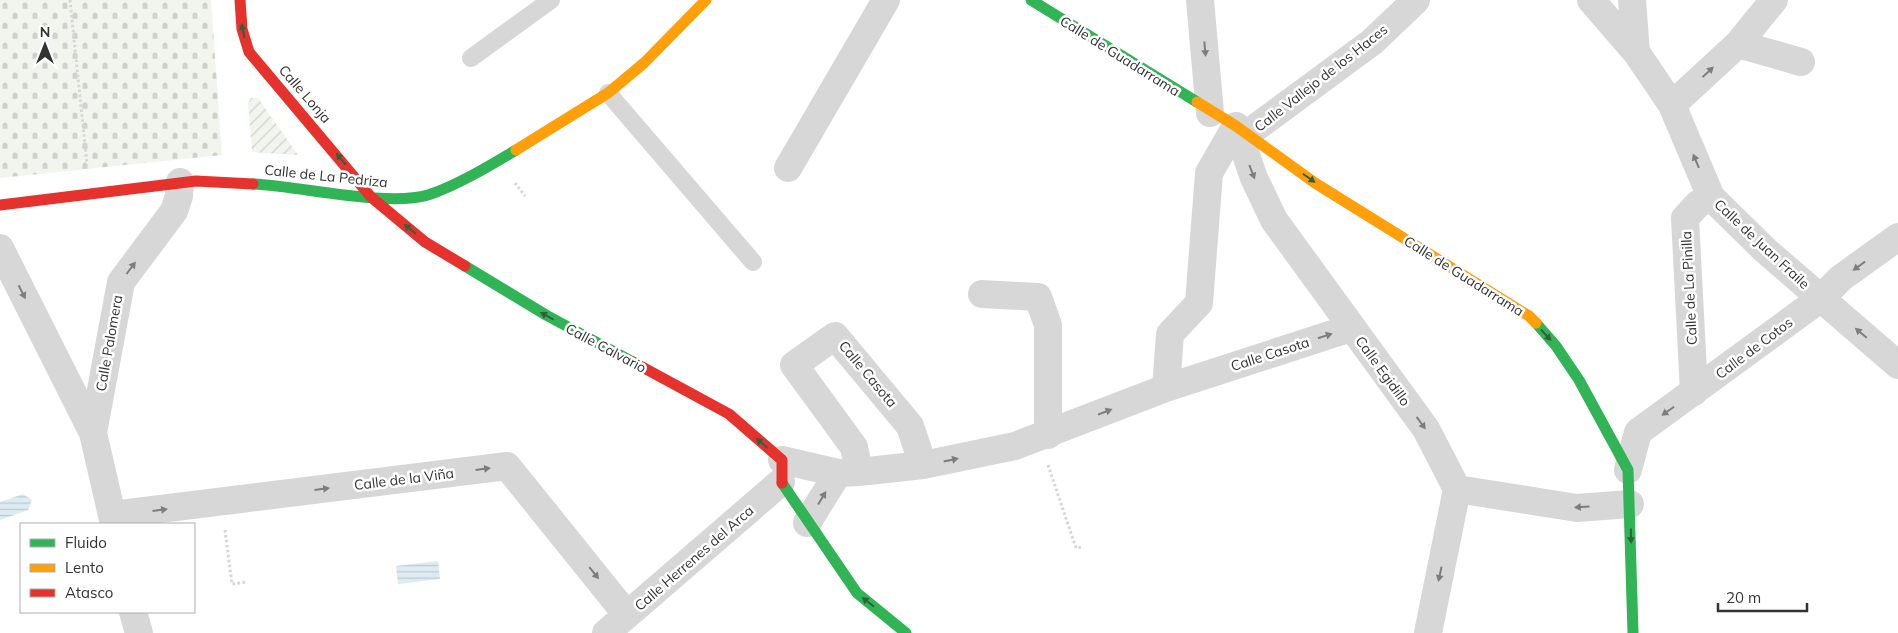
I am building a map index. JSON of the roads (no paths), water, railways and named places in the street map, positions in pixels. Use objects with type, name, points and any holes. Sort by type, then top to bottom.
[{"type":"street","name":"Calle Lonja","points":[[240,0],[242,29],[249,52],[350,169],[370,198]]},
{"type":"street","points":[[788,168],[886,0]]},
{"type":"street","name":"Calle de Guadarrama","points":[[1030,0],[1210,113],[1242,130],[1315,183],[1529,316],[1556,346],[1579,380],[1628,470],[1633,633]]},
{"type":"street","points":[[1200,0],[1210,113]]},
{"type":"street","name":"Calle Vallejo de los Haces","points":[[1242,130],[1372,42],[1416,0]]},
{"type":"street","name":"Calle de Juan Fraile","points":[[1591,0],[1636,52],[1672,105],[1711,197],[1820,298],[1898,365]]},
{"type":"street","points":[[1632,0],[1636,52]]},
{"type":"street","points":[[1672,105],[1738,44],[1774,0]]},
{"type":"street","name":"Calle de La Pedriza","points":[[0,206],[180,182],[221,181],[282,185],[370,198],[398,198],[427,194],[489,166],[608,93],[644,63],[701,1]]},
{"type":"street","points":[[1738,44],[1801,62]]},
{"type":"street","points":[[1166,388],[1170,334],[1199,304],[1209,173],[1242,130]]},
{"type":"street","name":"Calle Egidillo","points":[[1242,130],[1254,178],[1274,220],[1426,429],[1457,489]]},
{"type":"street","name":"Calle Palomera","points":[[93,433],[120,282],[174,211],[179,196],[180,182]]},
{"type":"street","name":"Calle de La Pinilla","points":[[1694,392],[1685,218],[1698,204],[1711,197]]},
{"type":"street","name":"Calle Calvario","points":[[370,198],[425,242],[515,297],[729,414],[782,471],[807,523],[856,593],[899,631]]},
{"type":"street","name":"Calle de Cotos","points":[[1628,470],[1638,432],[1820,298],[1841,278],[1898,237]]},
{"type":"street","name":"Calle Palomera","points":[[0,248],[93,433],[113,520]]},
{"type":"street","points":[[982,294],[1038,297],[1048,325],[1044,436]]},
{"type":"street","name":"Calle Casota","points":[[782,471],[848,473],[923,465],[1015,446],[1166,388],[1351,328]]},
{"type":"street","name":"Calle Casota","points":[[848,473],[854,447],[794,365],[836,336],[910,426],[923,465]]},
{"type":"street","name":"Calle de la Viña","points":[[113,520],[221,502],[507,466],[627,615]]},
{"type":"street","name":"Calle Herrenes del Arca","points":[[606,633],[782,471]]},
{"type":"street","points":[[807,523],[848,473]]},
{"type":"street","points":[[1428,633],[1457,489],[1577,508],[1630,504]]},
{"type":"street","points":[[133,613],[139,633]]},
{"type":"lane","points":[[471,58],[551,0]]},
{"type":"lane","points":[[608,93],[753,262]]}]
